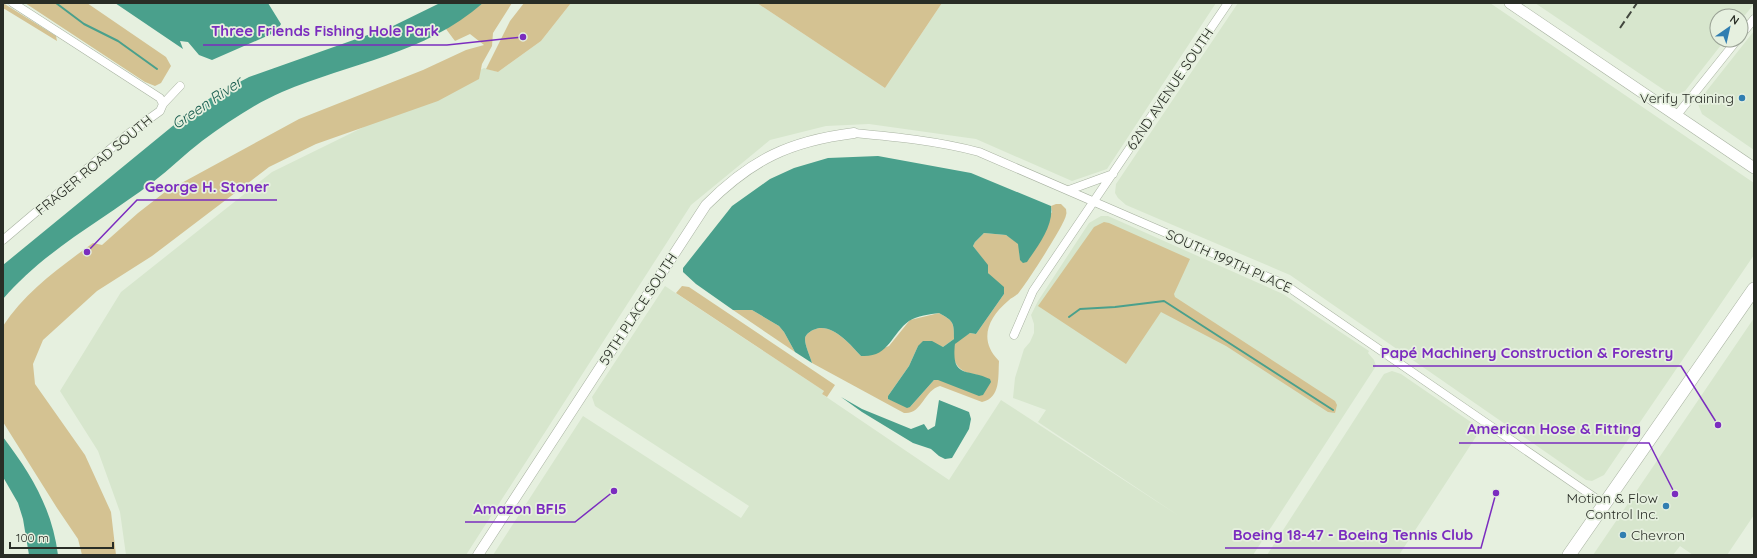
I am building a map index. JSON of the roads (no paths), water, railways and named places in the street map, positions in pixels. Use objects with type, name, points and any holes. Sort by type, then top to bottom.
[{"type":"main road","points":[[1510,3],[1754,168]]},
{"type":"main road","points":[[1569,555],[1754,289]]},
{"type":"street","points":[[13,3],[160,98],[163,104]]},
{"type":"street","name":"62ND AVENUE SOUTH","points":[[1014,335],[1033,291],[1228,3]]},
{"type":"street","points":[[1677,115],[1731,48]]},
{"type":"street","name":"FRAGER ROAD SOUTH","points":[[3,240],[123,138],[160,111],[163,104],[180,86]]},
{"type":"street","name":"SOUTH 199TH PLACE","points":[[854,134],[900,137],[954,145],[979,152],[1095,201],[1289,288],[1604,504]]},
{"type":"street","name":"59TH PLACE SOUTH","points":[[478,555],[706,204],[726,185],[749,167],[773,154],[795,145],[831,136],[854,134]]},
{"type":"street","points":[[1069,190],[1113,174]]},
{"type":"water","points":[[115,3],[268,3],[281,24],[276,32],[212,60],[199,55],[188,42],[180,41],[183,49]]},
{"type":"water","name":"Green River","points":[[440,3],[483,3],[460,20],[437,34],[412,46],[282,92],[241,114],[202,141],[134,196],[56,250],[19,281],[3,299],[3,265],[180,120],[213,96],[249,77],[393,26]]},
{"type":"water","points":[[878,156],[971,173],[1051,206],[1050,221],[1044,236],[1027,262],[1023,263],[1020,260],[1018,244],[1006,235],[984,233],[973,246],[988,265],[988,273],[1004,287],[1004,294],[976,334],[970,333],[955,344],[954,355],[958,368],[990,379],[991,382],[983,395],[979,396],[938,380],[934,380],[910,407],[907,408],[888,399],[888,396],[909,366],[918,346],[923,341],[932,341],[943,347],[954,339],[954,329],[952,323],[948,318],[939,313],[912,319],[903,326],[884,349],[870,356],[861,356],[846,340],[833,331],[820,328],[813,330],[806,336],[805,339],[812,363],[795,352],[779,326],[752,310],[733,310],[696,284],[683,272],[683,268],[732,206],[770,179],[794,168],[828,158]]},
{"type":"water","points":[[841,397],[862,409],[911,429],[924,424],[928,430],[935,426],[939,400],[969,412],[971,419],[969,429],[952,458],[945,459],[931,449],[913,443],[862,412]]},
{"type":"water","points":[[3,437],[23,464],[39,492],[51,522],[58,555],[29,555],[23,519],[18,503],[3,477]]},
{"type":"waterway","points":[[56,3],[84,24],[118,41],[157,69]]},
{"type":"waterway","points":[[1069,317],[1080,309],[1115,307],[1164,301],[1333,410]]},
{"type":"railway","points":[[1620,28],[1637,3]]},
{"type":"place","name":"Three Friends Fishing Hole Park","points":[[523,37]]},
{"type":"place","name":"Verify Training","points":[[1742,98]]},
{"type":"place","name":"George H. Stoner","points":[[87,252]]},
{"type":"place","name":"Papé Machinery Construction & Forestry","points":[[1718,425]]},
{"type":"place","name":"Amazon BFI5","points":[[614,491]]},
{"type":"place","name":"Boeing 18-47 - Boeing Tennis Club","points":[[1496,493]]},
{"type":"place","name":"American Hose & Fitting","points":[[1675,494]]},
{"type":"place","name":"Motion & Flow Control Inc.","points":[[1666,506]]},
{"type":"place","name":"Chevron","points":[[1623,535]]}]
